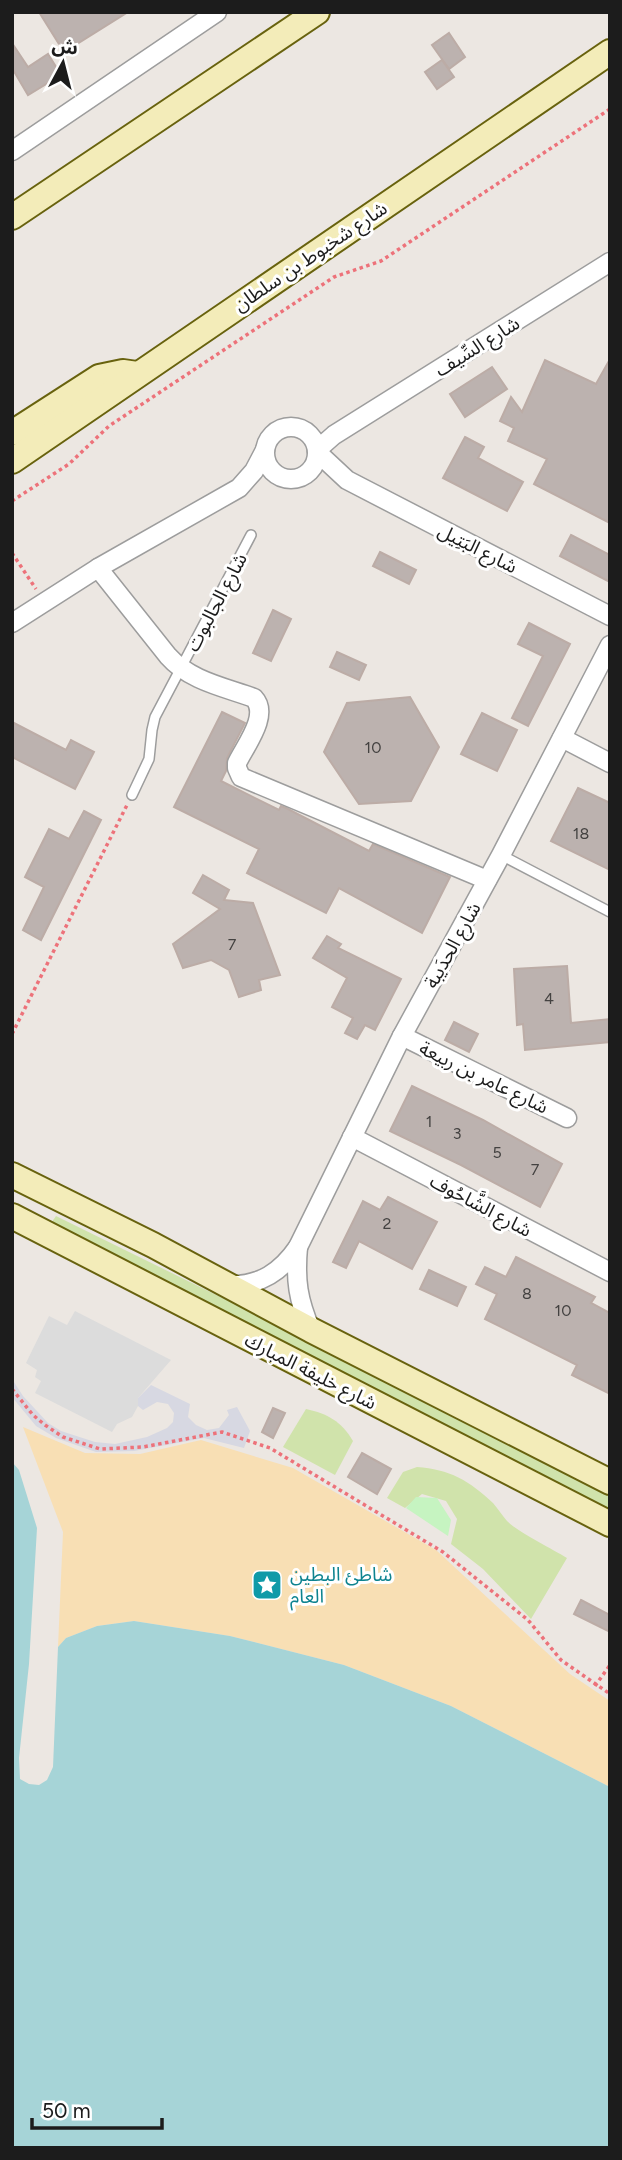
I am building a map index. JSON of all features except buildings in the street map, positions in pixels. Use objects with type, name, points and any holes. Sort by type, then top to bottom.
[{"type":"street","points":[[12,151],[217,12]]},
{"type":"street","points":[[12,217],[317,12]]},
{"type":"street","name":"شارع شخبوط بن سلطان","points":[[12,461],[610,52]]},
{"type":"street","name":"شارع السِّيف","points":[[317,451],[344,429],[610,262]]},
{"type":"street","points":[[12,433],[99,377],[123,372],[137,374]]},
{"type":"street","points":[[239,488],[254,471],[272,435],[279,430],[296,427],[304,430],[344,429]]},
{"type":"street","points":[[12,623],[98,568],[239,488],[296,479],[306,474],[313,468],[317,451],[315,442],[304,430]]},
{"type":"street","points":[[265,450],[272,471],[286,479]]},
{"type":"street","name":"شارع البَتِيل","points":[[317,451],[347,481]]},
{"type":"street","name":"شارع البَتِيل","points":[[306,474],[347,481],[610,616]]},
{"type":"street","name":"شارع الجالبوت","points":[[98,568],[181,669],[199,679],[254,698],[260,706],[260,717],[237,763],[241,777],[487,880]]},
{"type":"street","name":"شارع الحدَيبة","points":[[229,1285],[243,1285],[271,1276],[288,1262],[298,1247],[401,1036],[501,855],[610,645]]},
{"type":"street","points":[[562,738],[610,762]]},
{"type":"street","name":"شارع عامر بن ربيعة","points":[[401,1036],[567,1118]]},
{"type":"street","name":"شارع الشَّاحُوف","points":[[352,1137],[610,1272]]},
{"type":"street","name":"شارع خليفة المبارك","points":[[12,1175],[610,1482]]},
{"type":"street","name":"شارع خليفة المبارك","points":[[16,1220],[87,1253],[610,1524]]},
{"type":"street","points":[[87,1253],[100,1251],[105,1246],[109,1234],[105,1222]]},
{"type":"street","name":"شارع الحدَيبة","points":[[298,1247],[296,1284],[300,1304],[311,1330]]},
{"type":"lane","name":"شارع الجالبوت","points":[[132,795],[149,760],[155,717],[251,535]]},
{"type":"lane","points":[[501,855],[610,912]]},
{"type":"path","points":[[12,501],[69,464],[109,426],[312,292],[343,273],[381,261],[610,108]]},
{"type":"path","points":[[12,553],[45,602]]},
{"type":"path","points":[[12,1034],[132,795]]},
{"type":"path","points":[[12,1389],[45,1425],[63,1437],[100,1449],[143,1447],[222,1432],[270,1448],[443,1552],[528,1620],[561,1661],[610,1694]]},
{"type":"path","points":[[596,1686],[610,1665]]},
{"type":"green space","points":[[56,1216],[610,1489],[610,1510],[49,1226]]},
{"type":"green space","points":[[306,1409],[333,1419],[353,1441],[335,1475],[283,1447]]},
{"type":"green space","points":[[417,1467],[449,1473],[467,1482],[493,1503],[512,1526],[567,1558],[531,1619],[483,1569],[451,1544],[457,1519],[446,1501],[422,1494],[405,1508],[387,1498],[403,1472]]},
{"type":"green space","points":[[416,1497],[437,1498],[451,1520],[448,1536],[406,1508]]},
{"type":"sand","name":"شاطئ البطين العام","points":[[23,1427],[85,1453],[140,1454],[201,1440],[293,1468],[436,1550],[570,1674],[610,1701],[610,1787],[451,1706],[344,1665],[230,1636],[134,1621],[97,1626],[66,1638],[58,1647],[63,1532]]},
{"type":"shaded area","points":[[75,1311],[171,1360],[138,1398],[138,1406],[132,1417],[117,1424],[112,1432],[35,1393],[41,1381],[35,1377],[37,1370],[26,1363],[49,1316],[67,1325]]},
{"type":"shaded area","points":[[12,1379],[23,1396],[48,1423],[61,1431],[95,1442],[115,1444],[147,1437],[167,1428],[173,1422],[174,1413],[168,1404],[157,1402],[143,1410],[138,1406],[138,1398],[151,1385],[190,1404],[188,1417],[196,1425],[207,1430],[219,1428],[229,1415],[227,1410],[237,1407],[250,1431],[244,1448],[204,1438],[134,1451],[96,1452],[56,1438],[36,1426],[12,1397]]},
{"type":"water","points":[[12,1462],[19,1470],[37,1528],[29,1664],[19,1758],[20,1779],[29,1784],[39,1785],[47,1780],[53,1767],[58,1647],[66,1638],[97,1626],[134,1621],[230,1636],[344,1665],[451,1706],[610,1787],[610,2148],[12,2148]]},
{"type":"place","name":"شاطئ البطين العام","points":[[267,1585]]}]
